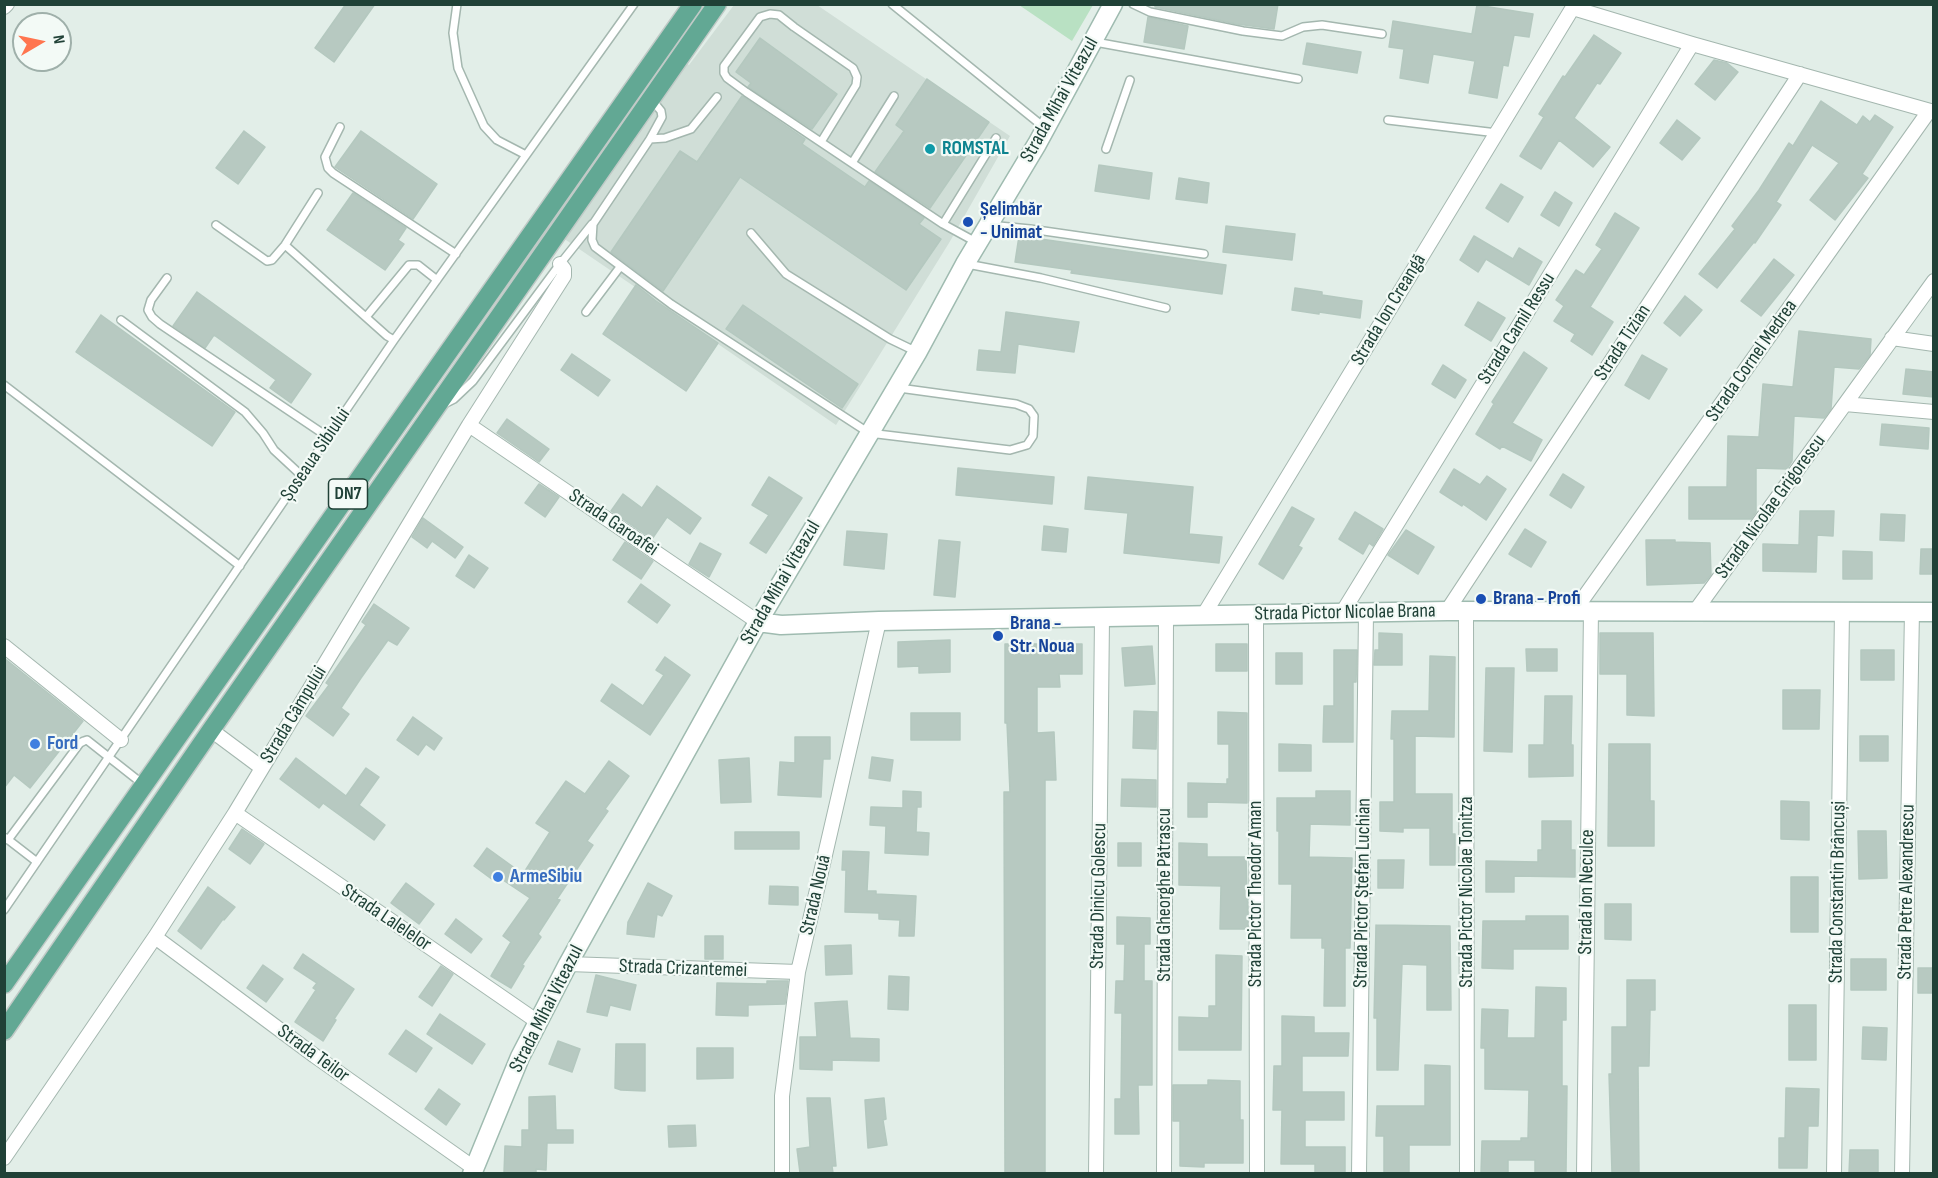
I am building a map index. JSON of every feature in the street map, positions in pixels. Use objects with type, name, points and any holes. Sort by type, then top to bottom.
[{"type":"main road","name":"DN7","points":[[4,984],[693,4]]},
{"type":"main road","name":"DN7","points":[[4,1031],[717,4]]},
{"type":"main road","name":"Strada Mihai Viteazul","points":[[473,1171],[520,1057],[568,964],[758,622],[917,353],[1113,4]]},
{"type":"main road","name":"Strada Pictor Nicolae Brana","points":[[758,622],[781,625],[879,621],[1447,611],[1934,612]]},
{"type":"street","points":[[1574,6],[1692,44],[1931,111]]},
{"type":"street","name":"Strada Ion Creangă","points":[[1203,616],[1574,6]]},
{"type":"street","name":"Strada Camil Ressu","points":[[1342,613],[1692,44]]},
{"type":"street","name":"Strada Tizian","points":[[1447,611],[1800,74]]},
{"type":"street","name":"Strada Cornel Medrea","points":[[1583,610],[1931,111]]},
{"type":"street","name":"Strada Câmpului","points":[[4,1158],[155,937],[262,768],[469,425],[564,276],[564,269],[560,264]]},
{"type":"street","name":"Strada Nicolae Grigorescu","points":[[1696,610],[1934,281]]},
{"type":"street","points":[[1893,338],[1934,344]]},
{"type":"street","points":[[1845,404],[1934,412]]},
{"type":"street","name":"Strada Garoafei","points":[[469,425],[758,622]]},
{"type":"street","name":"Strada Ion Neculce","points":[[1583,610],[1584,1173]]},
{"type":"street","name":"Strada Pictor Nicolae Tonitza","points":[[1466,611],[1467,1173]]},
{"type":"street","name":"Strada Constantin Brâncuși","points":[[1834,1173],[1842,611]]},
{"type":"street","name":"Strada Petre Alexandrescu","points":[[1902,1173],[1912,611]]},
{"type":"street","name":"Strada Pictor Ștefan Luchian","points":[[1359,1173],[1366,612]]},
{"type":"street","name":"Strada Pictor Theodor Aman","points":[[1256,614],[1257,1173]]},
{"type":"street","name":"Strada Gheorghe Pătrașcu","points":[[1164,1173],[1166,616]]},
{"type":"street","name":"Strada Dinicu Golescu","points":[[1095,1173],[1102,618]]},
{"type":"street","name":"Strada Nouă","points":[[782,1173],[782,1096],[798,972],[879,621]]},
{"type":"street","points":[[4,646],[121,740]]},
{"type":"street","points":[[211,730],[262,768]]},
{"type":"street","name":"Strada Lalelelor","points":[[234,813],[537,1022]]},
{"type":"street","name":"Strada Teilor","points":[[155,937],[473,1171]]},
{"type":"street","name":"Strada Crizantemei","points":[[568,964],[798,972]]},
{"type":"lane","points":[[457,4],[453,33],[458,68],[472,100],[484,126],[497,140],[526,155]]},
{"type":"lane","name":"Șoseaua Sibiului","points":[[4,910],[394,340],[634,4]]},
{"type":"lane","points":[[892,4],[1045,128]]},
{"type":"lane","points":[[1133,4],[1150,12],[1243,31],[1282,36],[1303,27],[1322,25],[1382,34]]},
{"type":"lane","points":[[821,142],[856,85],[857,77],[853,68],[779,15],[770,14],[760,17],[724,66],[727,78],[737,85],[821,142],[852,163],[943,224],[978,243]]},
{"type":"lane","points":[[1093,41],[1298,79]]},
{"type":"lane","points":[[1106,149],[1130,80]]},
{"type":"lane","points":[[852,163],[894,96]]},
{"type":"lane","points":[[650,139],[665,138],[691,129],[717,97]]},
{"type":"lane","points":[[435,408],[454,399],[473,381],[560,264],[593,224],[650,139],[662,117],[656,103],[650,98]]},
{"type":"lane","points":[[1388,120],[1497,133]]},
{"type":"lane","points":[[340,127],[325,157],[328,168],[456,254]]},
{"type":"lane","points":[[943,224],[996,138]]},
{"type":"lane","points":[[216,225],[267,261],[272,260],[285,245],[318,193]]},
{"type":"lane","points":[[593,224],[592,240],[595,247],[620,267],[671,304],[869,433],[1010,450],[1026,444],[1033,436],[1034,416],[1029,409],[1016,404],[896,388]]},
{"type":"lane","points":[[989,225],[1204,254]]},
{"type":"lane","points":[[751,233],[786,274],[890,339],[917,353]]},
{"type":"lane","points":[[285,245],[394,340]]},
{"type":"lane","points":[[965,264],[1041,278],[1166,308]]},
{"type":"lane","points":[[366,317],[410,265],[418,265],[437,280]]},
{"type":"lane","points":[[586,312],[620,267]]},
{"type":"lane","points":[[167,278],[151,300],[148,310],[152,317],[328,437]]},
{"type":"lane","points":[[121,320],[245,412],[274,450],[302,476]]},
{"type":"lane","points":[[4,385],[240,566]]},
{"type":"lane","points":[[37,862],[6,839],[80,743],[87,740],[144,785]]},
{"type":"shaded area","points":[[734,5],[817,5],[1010,136],[949,243],[836,425],[718,344],[686,391],[603,334],[635,287],[563,238],[684,62],[689,65]]},
{"type":"green space","points":[[1019,5],[1093,5],[1072,41]]},
{"type":"building","points":[[346,4],[375,4],[334,62],[315,48]]},
{"type":"building","points":[[1155,4],[1278,4],[1274,29],[1237,24],[1155,7]]},
{"type":"building","points":[[1477,5],[1533,14],[1529,37],[1514,35],[1508,66],[1503,65],[1497,98],[1469,93],[1475,61],[1433,54],[1428,83],[1400,78],[1404,49],[1389,47],[1393,21],[1472,34]]},
{"type":"building","points":[[1148,17],[1188,26],[1184,49],[1144,42]]},
{"type":"building","points":[[1594,35],[1621,53],[1600,84],[1597,83],[1574,118],[1610,147],[1593,167],[1559,140],[1541,169],[1520,156],[1544,117],[1539,114],[1563,76],[1565,77]]},
{"type":"building","points":[[760,38],[837,94],[812,129],[748,87],[751,83],[736,72]]},
{"type":"building","points":[[1307,43],[1361,52],[1357,73],[1303,64]]},
{"type":"building","points":[[1714,60],[1727,63],[1738,72],[1715,100],[1695,84]]},
{"type":"building","name":"ROMSTAL","points":[[927,79],[989,122],[930,208],[875,172],[904,131],[896,125]]},
{"type":"building","points":[[742,96],[805,139],[802,144],[865,187],[869,181],[924,218],[919,224],[941,239],[906,290],[740,177],[663,291],[611,252],[680,151],[697,162]]},
{"type":"building","points":[[1821,101],[1857,125],[1863,116],[1870,122],[1875,115],[1893,127],[1862,174],[1868,178],[1835,220],[1810,200],[1839,163],[1812,145],[1776,202],[1781,205],[1755,243],[1717,288],[1699,274],[1735,229],[1732,226],[1759,190],[1789,143],[1793,146]]},
{"type":"building","points":[[1677,120],[1700,138],[1682,160],[1660,143]]},
{"type":"building","points":[[244,131],[265,147],[238,184],[216,168]]},
{"type":"building","points":[[361,131],[437,184],[413,219],[335,167]]},
{"type":"building","points":[[1099,165],[1152,173],[1149,199],[1095,191]]},
{"type":"building","points":[[1179,178],[1209,183],[1207,203],[1176,199]]},
{"type":"building","points":[[1501,184],[1523,197],[1508,222],[1486,208]]},
{"type":"building","points":[[1555,192],[1572,203],[1559,226],[1541,215]]},
{"type":"building","points":[[353,193],[406,228],[398,240],[404,244],[385,270],[327,230]]},
{"type":"building","points":[[1615,213],[1639,228],[1590,307],[1613,322],[1592,355],[1571,341],[1575,334],[1554,321],[1564,306],[1556,300],[1576,270],[1584,275],[1602,249],[1596,245]]},
{"type":"building","points":[[1226,226],[1295,234],[1292,260],[1223,252]]},
{"type":"building","points":[[1019,236],[1226,265],[1222,294],[1071,273],[1072,270],[1015,262]]},
{"type":"building","points":[[1474,236],[1513,259],[1519,248],[1542,262],[1529,285],[1486,259],[1478,272],[1460,260]]},
{"type":"building","points":[[1774,259],[1794,275],[1761,316],[1741,301]]},
{"type":"building","points":[[636,285],[718,343],[686,391],[603,334]]},
{"type":"building","points":[[1295,288],[1362,301],[1360,318],[1292,310]]},
{"type":"building","points":[[197,292],[311,374],[291,403],[270,388],[276,380],[214,335],[205,348],[173,326]]},
{"type":"building","points":[[1685,296],[1702,310],[1680,336],[1664,323]]},
{"type":"building","points":[[1478,302],[1505,318],[1491,341],[1465,325]]},
{"type":"building","points":[[743,305],[858,384],[842,408],[726,329]]},
{"type":"building","points":[[1006,312],[1079,322],[1074,352],[1018,344],[1015,373],[977,370],[979,350],[1001,352]]},
{"type":"building","points":[[101,315],[235,412],[212,446],[76,352]]},
{"type":"building","points":[[1799,331],[1871,339],[1870,355],[1859,369],[1834,367],[1831,409],[1824,418],[1794,416],[1792,461],[1787,469],[1756,468],[1756,512],[1751,519],[1689,519],[1689,487],[1727,487],[1728,436],[1759,437],[1763,384],[1793,387]]},
{"type":"building","points":[[1524,352],[1547,368],[1512,423],[1542,440],[1531,461],[1502,446],[1500,449],[1476,434],[1494,404],[1492,402]]},
{"type":"building","points":[[572,354],[610,380],[598,396],[561,370]]},
{"type":"building","points":[[1642,355],[1667,369],[1649,399],[1625,385]]},
{"type":"building","points":[[1443,365],[1466,380],[1455,398],[1432,384]]},
{"type":"building","points":[[1906,369],[1934,372],[1934,397],[1903,394]]},
{"type":"building","points":[[507,419],[549,449],[539,462],[497,433]]},
{"type":"building","points":[[1882,424],[1929,428],[1928,449],[1880,445]]},
{"type":"building","points":[[958,468],[1054,477],[1052,504],[956,495]]},
{"type":"building","points":[[1454,469],[1480,485],[1487,476],[1506,489],[1486,520],[1440,492]]},
{"type":"building","points":[[1563,474],[1584,487],[1571,508],[1550,495]]},
{"type":"building","points":[[769,477],[802,498],[766,553],[750,543],[769,515],[752,505]]},
{"type":"building","points":[[1088,477],[1193,487],[1189,534],[1222,537],[1219,563],[1124,553],[1128,513],[1085,509]]},
{"type":"building","points":[[539,484],[559,497],[545,517],[525,503]]},
{"type":"building","points":[[657,486],[701,518],[690,534],[667,517],[652,539],[611,511],[623,494],[642,508]]},
{"type":"building","points":[[1292,507],[1314,519],[1298,546],[1302,548],[1283,579],[1259,564]]},
{"type":"building","points":[[1800,511],[1834,511],[1833,536],[1817,535],[1816,572],[1763,571],[1763,544],[1799,545]]},
{"type":"building","points":[[1355,512],[1383,529],[1373,546],[1369,543],[1363,554],[1339,539]]},
{"type":"building","points":[[1881,514],[1905,515],[1904,541],[1880,540]]},
{"type":"building","points":[[423,518],[463,547],[455,558],[432,541],[427,548],[412,537]]},
{"type":"building","points":[[1044,526],[1068,529],[1066,552],[1042,550]]},
{"type":"building","points":[[1525,529],[1546,542],[1531,567],[1509,554]]},
{"type":"building","points":[[1406,530],[1434,547],[1418,574],[1388,555]]},
{"type":"building","points":[[847,531],[887,534],[884,569],[844,565]]},
{"type":"building","points":[[939,540],[960,542],[955,597],[934,595]]},
{"type":"building","points":[[1646,540],[1710,543],[1711,575],[1704,583],[1647,585]]},
{"type":"building","points":[[625,542],[653,561],[641,579],[613,560]]},
{"type":"building","points":[[700,543],[721,554],[709,577],[689,564]]},
{"type":"building","points":[[1921,549],[1934,549],[1934,574],[1920,574]]},
{"type":"building","points":[[1843,551],[1872,552],[1872,579],[1843,579]]},
{"type":"building","points":[[469,555],[488,568],[474,588],[456,576]]},
{"type":"building","points":[[641,584],[670,605],[657,623],[628,602]]},
{"type":"building","points":[[374,604],[409,628],[397,645],[388,640],[361,678],[341,708],[349,714],[333,736],[306,716],[329,685],[326,683],[366,625],[362,622]]},
{"type":"building","points":[[1379,633],[1402,634],[1402,665],[1374,665],[1375,650],[1379,650]]},
{"type":"building","points":[[1600,633],[1653,633],[1654,716],[1627,715],[1627,674],[1600,674]]},
{"type":"building","points":[[950,640],[950,672],[919,673],[919,666],[898,667],[898,642]]},
{"type":"building","points":[[1005,644],[1082,644],[1082,674],[1059,674],[1060,687],[1037,687],[1037,733],[1054,732],[1056,780],[1045,780],[1045,1173],[1005,1173],[1004,792],[1010,792],[1007,723],[1005,723]]},
{"type":"building","points":[[1216,644],[1247,644],[1247,671],[1216,671]]},
{"type":"building","points":[[1152,646],[1155,684],[1125,686],[1122,648]]},
{"type":"building","points":[[1526,649],[1557,649],[1557,671],[1527,671]]},
{"type":"building","points":[[1334,650],[1357,650],[1356,682],[1353,682],[1353,742],[1323,742],[1324,706],[1334,706]]},
{"type":"building","points":[[1861,650],[1894,650],[1894,680],[1861,680]]},
{"type":"building","points":[[1276,653],[1302,653],[1302,684],[1276,684]]},
{"type":"building","points":[[1430,656],[1455,657],[1454,737],[1415,736],[1415,794],[1452,794],[1455,865],[1430,865],[1430,828],[1403,828],[1403,832],[1380,831],[1380,802],[1394,802],[1392,711],[1429,711]]},
{"type":"building","points":[[665,657],[690,675],[650,735],[601,701],[612,684],[643,706],[664,675],[656,670]]},
{"type":"building","name":"Ford","points":[[4,658],[83,721],[30,788],[14,775],[4,788]]},
{"type":"building","points":[[1486,668],[1514,668],[1512,752],[1484,751]]},
{"type":"building","points":[[1783,690],[1820,690],[1819,729],[1783,729]]},
{"type":"building","points":[[1545,696],[1572,696],[1573,776],[1529,777],[1529,745],[1544,745]]},
{"type":"building","points":[[1134,711],[1157,712],[1156,749],[1133,748]]},
{"type":"building","points":[[1218,712],[1247,713],[1247,803],[1207,802],[1207,817],[1188,817],[1188,783],[1227,784],[1227,779],[1229,779],[1229,744],[1218,744]]},
{"type":"building","points":[[911,713],[960,713],[960,740],[911,740]]},
{"type":"building","points":[[413,717],[442,738],[434,750],[426,744],[418,755],[397,740]]},
{"type":"building","points":[[1860,736],[1888,736],[1888,761],[1860,761]]},
{"type":"building","points":[[795,737],[830,737],[830,759],[823,759],[821,797],[778,795],[780,762],[795,763]]},
{"type":"building","points":[[1279,744],[1311,745],[1311,771],[1279,771]]},
{"type":"building","points":[[1609,744],[1650,744],[1650,801],[1654,801],[1654,846],[1608,846]]},
{"type":"building","points":[[872,757],[893,760],[890,781],[869,778]]},
{"type":"building","points":[[296,758],[346,796],[366,768],[379,777],[359,805],[385,825],[374,840],[323,803],[319,808],[280,779]]},
{"type":"building","points":[[749,758],[751,802],[721,803],[719,760]]},
{"type":"building","points":[[609,761],[629,776],[605,809],[608,811],[587,841],[593,845],[557,899],[560,900],[538,934],[541,937],[522,965],[524,966],[511,988],[491,976],[511,942],[503,936],[530,898],[500,878],[497,883],[474,866],[487,848],[523,874],[550,832],[536,823],[566,781],[585,794]]},
{"type":"building","points":[[1122,779],[1156,780],[1156,807],[1121,806]]},
{"type":"building","points":[[903,791],[921,792],[921,807],[917,807],[916,832],[929,833],[928,855],[885,853],[886,826],[870,825],[871,807],[903,808]]},
{"type":"building","points":[[1316,791],[1350,791],[1350,825],[1310,824],[1309,857],[1352,858],[1350,948],[1345,948],[1345,1006],[1324,1006],[1325,948],[1322,948],[1322,938],[1291,938],[1292,884],[1279,884],[1277,798],[1316,798]]},
{"type":"building","points":[[1781,801],[1809,802],[1809,840],[1781,839]]},
{"type":"building","points":[[1542,821],[1571,821],[1571,850],[1575,850],[1575,877],[1514,876],[1514,892],[1486,892],[1486,861],[1538,862],[1538,850],[1542,850]]},
{"type":"building","points":[[242,829],[264,844],[250,864],[229,849]]},
{"type":"building","points":[[1858,831],[1886,831],[1887,878],[1859,879]]},
{"type":"building","points":[[735,832],[799,832],[799,849],[735,849]]},
{"type":"building","points":[[1118,843],[1141,843],[1141,866],[1118,866]]},
{"type":"building","points":[[1179,843],[1207,844],[1207,857],[1246,857],[1248,929],[1220,929],[1221,886],[1179,885]]},
{"type":"building","points":[[843,851],[869,852],[867,891],[876,891],[876,894],[916,896],[914,936],[899,936],[900,920],[879,919],[879,913],[845,912],[846,870],[842,870]]},
{"type":"building","points":[[1378,860],[1404,860],[1403,888],[1378,888]]},
{"type":"building","points":[[1791,877],[1818,877],[1818,932],[1791,932]]},
{"type":"building","points":[[406,883],[434,904],[419,924],[391,903]]},
{"type":"building","points":[[648,883],[672,896],[662,916],[657,914],[654,937],[627,934],[628,922]]},
{"type":"building","points":[[770,886],[798,887],[798,905],[769,904]]},
{"type":"building","points":[[208,887],[235,907],[201,949],[178,931]]},
{"type":"building","points":[[1605,904],[1631,904],[1631,940],[1605,939]]},
{"type":"building","points":[[1526,916],[1568,916],[1568,949],[1513,949],[1513,969],[1482,968],[1483,921],[1526,921]]},
{"type":"building","points":[[1117,917],[1150,918],[1150,944],[1144,944],[1144,981],[1152,981],[1152,1085],[1138,1085],[1139,1134],[1115,1134],[1115,1099],[1121,1099],[1122,1013],[1115,1013],[1116,981],[1124,981],[1125,944],[1117,944]]},
{"type":"building","points":[[456,919],[482,939],[471,953],[445,934]]},
{"type":"building","points":[[1376,925],[1450,926],[1451,1010],[1427,1010],[1427,965],[1402,964],[1398,1070],[1377,1070],[1377,1018],[1374,1018]]},
{"type":"building","points":[[705,936],[723,936],[723,959],[705,959]]},
{"type":"building","points":[[851,945],[852,974],[826,975],[825,946]]},
{"type":"building","points":[[303,954],[354,989],[334,1019],[336,1020],[323,1041],[295,1022],[316,990],[313,988],[317,983],[294,968]]},
{"type":"building","points":[[1216,955],[1242,956],[1241,1050],[1179,1050],[1179,1017],[1209,1018],[1209,1006],[1216,1006]]},
{"type":"building","points":[[1851,959],[1886,959],[1886,990],[1851,990]]},
{"type":"building","points":[[263,965],[283,979],[266,1002],[247,988]]},
{"type":"building","points":[[441,966],[453,974],[432,1006],[419,997]]},
{"type":"building","points":[[1918,968],[1934,968],[1934,993],[1918,993]]},
{"type":"building","points":[[596,975],[636,985],[630,1010],[610,1005],[607,1016],[587,1012]]},
{"type":"building","points":[[889,976],[909,977],[908,1010],[888,1009]]},
{"type":"building","points":[[1627,980],[1655,980],[1655,1010],[1650,1010],[1649,1066],[1638,1066],[1639,1173],[1612,1173],[1609,1074],[1612,1074],[1612,1027],[1627,1027]]},
{"type":"building","points":[[767,981],[788,981],[785,1004],[748,1005],[748,1016],[716,1015],[717,983],[767,984]]},
{"type":"building","points":[[1536,987],[1566,988],[1566,1020],[1562,1020],[1562,1086],[1567,1086],[1566,1173],[1535,1173],[1535,1160],[1508,1160],[1508,1173],[1481,1173],[1482,1141],[1521,1141],[1521,1138],[1528,1138],[1529,1090],[1485,1089],[1485,1048],[1481,1048],[1482,1009],[1508,1010],[1507,1038],[1535,1038]]},
{"type":"building","points":[[847,1001],[850,1038],[879,1039],[879,1061],[832,1060],[832,1070],[800,1069],[800,1037],[817,1037],[815,1003]]},
{"type":"building","points":[[1789,1005],[1816,1005],[1816,1060],[1789,1060]]},
{"type":"building","points":[[440,1014],[485,1044],[472,1064],[427,1034]]},
{"type":"building","points":[[1282,1016],[1314,1017],[1314,1033],[1349,1033],[1348,1056],[1302,1056],[1302,1092],[1344,1092],[1344,1120],[1305,1120],[1305,1147],[1345,1147],[1345,1173],[1315,1173],[1315,1164],[1281,1164],[1282,1110],[1273,1110],[1274,1066],[1282,1066]]},
{"type":"building","points":[[1863,1027],[1887,1028],[1886,1060],[1862,1059]]},
{"type":"building","points":[[406,1030],[432,1048],[416,1072],[389,1054]]},
{"type":"building","points":[[558,1041],[580,1049],[572,1072],[549,1064]]},
{"type":"building","points":[[616,1044],[645,1044],[645,1091],[615,1088]]},
{"type":"building","points":[[697,1048],[733,1048],[733,1078],[697,1079]]},
{"type":"building","points":[[1425,1065],[1450,1066],[1450,1145],[1409,1145],[1409,1173],[1384,1173],[1384,1136],[1376,1136],[1377,1106],[1425,1106]]},
{"type":"building","points":[[1208,1080],[1240,1081],[1243,1163],[1204,1163],[1204,1167],[1180,1166],[1180,1121],[1173,1121],[1173,1085],[1208,1085]]},
{"type":"building","points":[[1786,1088],[1819,1089],[1818,1126],[1808,1126],[1807,1168],[1779,1168],[1779,1138],[1785,1138]]},
{"type":"building","points":[[439,1089],[460,1104],[446,1125],[425,1109]]},
{"type":"building","points":[[555,1096],[556,1130],[573,1130],[573,1143],[547,1143],[546,1170],[536,1169],[536,1173],[504,1173],[505,1146],[522,1147],[522,1130],[529,1130],[529,1097]]},
{"type":"building","points":[[807,1098],[830,1098],[836,1166],[832,1166],[833,1173],[800,1173],[797,1149],[810,1147]]},
{"type":"building","points":[[884,1098],[886,1119],[883,1120],[887,1145],[868,1148],[865,1100]]},
{"type":"building","points":[[695,1125],[696,1146],[669,1147],[668,1126]]},
{"type":"building","points":[[1850,1150],[1878,1150],[1878,1173],[1849,1173]]},
{"type":"place","name":"ROMSTAL","points":[[930,149]]},
{"type":"place","name":"Șelimbăr - Unimat","points":[[968,222]]},
{"type":"place","name":"Brana - Profi","points":[[1481,599]]},
{"type":"place","name":"Brana - Str. Noua","points":[[998,636]]},
{"type":"place","name":"Ford","points":[[35,744]]},
{"type":"place","name":"ArmeSibiu","points":[[498,877]]}]
